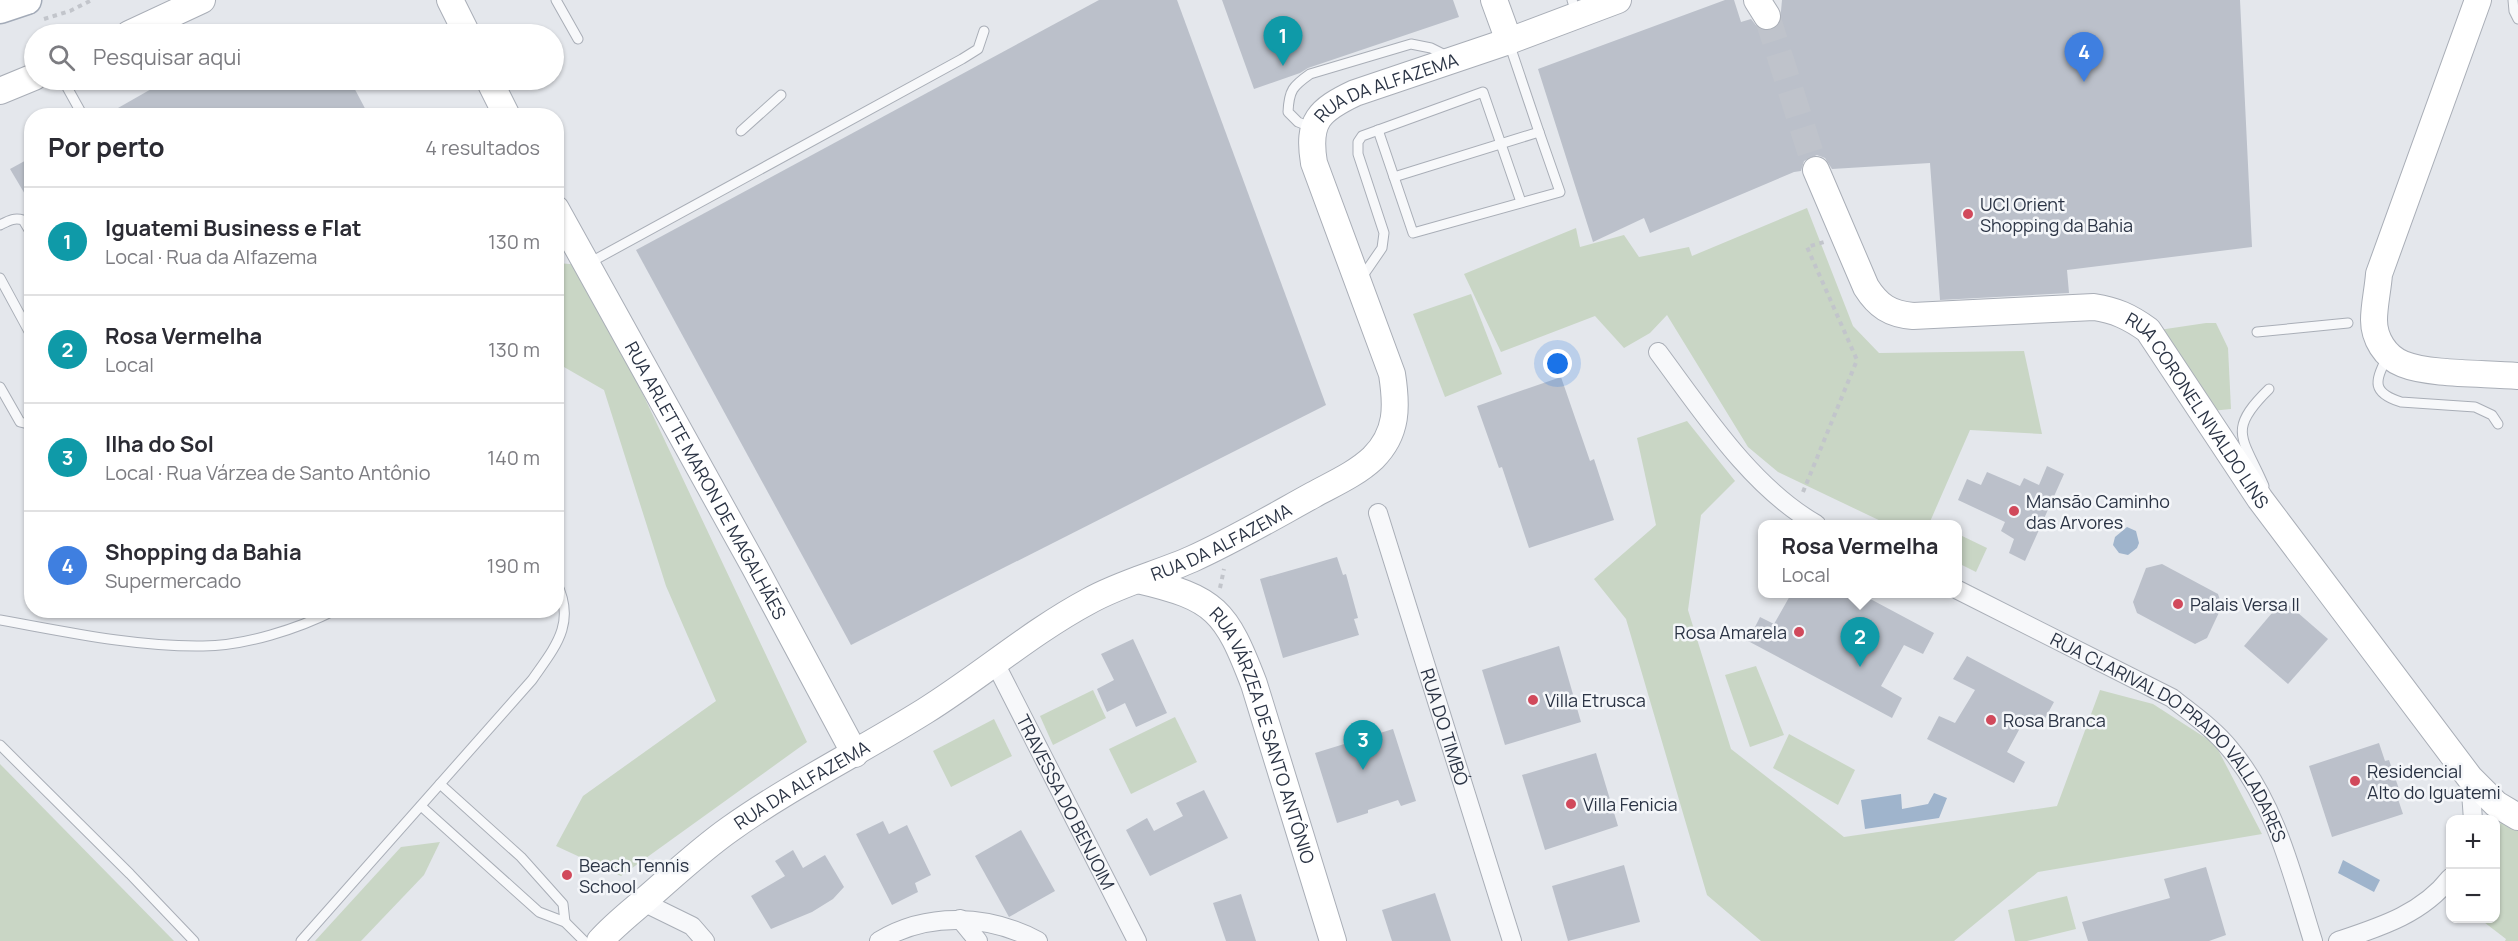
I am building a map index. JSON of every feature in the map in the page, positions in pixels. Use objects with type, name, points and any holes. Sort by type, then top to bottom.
[{"type":"main road","points":[[0,9],[27,0]]},
{"type":"street","points":[[150,24],[202,0]]},
{"type":"street","points":[[450,0],[462,24]]},
{"type":"street","points":[[1494,0],[1509,41]]},
{"type":"street","name":"RUA DA ALFAZEMA","points":[[600,941],[730,829],[794,787],[855,754],[928,709],[1089,601],[1233,539],[1352,473],[1372,458],[1386,442],[1395,422],[1396,401],[1392,374],[1314,163],[1311,143],[1313,128],[1320,115],[1344,98],[1509,41],[1574,7],[1617,0]]},
{"type":"street","points":[[2478,0],[2379,274],[2374,321],[2378,340],[2388,355],[2402,364],[2424,369],[2518,376]]},
{"type":"street","points":[[0,92],[24,81]]},
{"type":"street","points":[[494,90],[503,108]]},
{"type":"street","name":"RUA CORONEL NIVALDO LINS","points":[[1816,170],[1866,287],[1874,300],[1885,309],[1913,316],[2094,307],[2113,310],[2131,318],[2148,330],[2260,499],[2470,778],[2496,804],[2518,817]]},
{"type":"street","name":"RUA ARLETTE MARON DE MAGALHÃES","points":[[564,224],[754,566],[855,754]]},
{"type":"street","points":[[1658,352],[1761,481],[1794,512],[1808,520]]},
{"type":"street","name":"RUA DO TIMBÓ","points":[[1378,513],[1512,941]]},
{"type":"street","name":"RUA VÁRZEA DE SANTO ANTÔNIO","points":[[1138,580],[1173,588],[1201,600],[1223,618],[1240,649],[1254,684],[1333,941]]},
{"type":"street","name":"RUA CLARIVAL DO PRADO VALLADARES","points":[[1962,592],[2172,698],[2216,735],[2230,749],[2256,786],[2277,826],[2313,941]]},
{"type":"street","name":"TRAVESSA DO BENJOIM","points":[[995,663],[1137,941]]},
{"type":"street","points":[[2470,778],[2473,815]]},
{"type":"street","points":[[2338,941],[2386,925],[2417,909],[2440,892],[2446,884]]},
{"type":"street","points":[[643,902],[692,926],[705,941]]},
{"type":"street","points":[[960,919],[978,941]]},
{"type":"street","points":[[879,941],[903,928],[935,920],[960,919],[993,924],[1038,941]]},
{"type":"lane","points":[[556,0],[578,39]]},
{"type":"lane","points":[[2513,0],[2514,11],[2518,19]]},
{"type":"lane","points":[[586,264],[962,59],[978,49],[984,31]]},
{"type":"lane","points":[[1378,130],[1413,232],[1560,192],[1509,41]]},
{"type":"lane","points":[[1313,128],[1298,122],[1288,112],[1289,95],[1296,84],[1310,74],[1411,44],[1431,48],[1454,59]]},
{"type":"lane","points":[[69,90],[79,108]]},
{"type":"lane","points":[[1359,282],[1382,248],[1384,233],[1358,154],[1358,142],[1362,136],[1483,92],[1521,202]]},
{"type":"lane","points":[[741,131],[782,95]]},
{"type":"lane","points":[[1394,177],[1539,132]]},
{"type":"lane","points":[[0,225],[18,218],[24,222]]},
{"type":"lane","points":[[0,278],[24,322]]},
{"type":"lane","points":[[2257,332],[2348,323]]},
{"type":"lane","points":[[2388,355],[2376,376],[2383,393],[2392,399],[2401,402],[2475,407],[2492,415],[2498,424]]},
{"type":"lane","points":[[0,387],[20,423],[24,424]]},
{"type":"lane","points":[[2269,389],[2244,416],[2241,427],[2243,437],[2284,529]]},
{"type":"lane","points":[[301,941],[532,680],[559,642],[567,612],[564,604]]},
{"type":"lane","points":[[0,620],[138,644],[206,646],[275,635],[316,618]]},
{"type":"lane","points":[[0,745],[194,941]]},
{"type":"lane","points":[[440,783],[521,857],[563,904],[565,922]]},
{"type":"lane","points":[[421,806],[539,912],[565,922],[584,941]]},
{"type":"path","points":[[1794,512],[1857,360],[1807,247],[1844,235]]},
{"type":"path","points":[[1223,618],[1220,581],[1233,539]]},
{"type":"green space","points":[[1807,208],[1853,326],[1879,353],[2024,351],[2042,434],[1970,430],[1931,520],[1879,520],[1778,472],[1748,447],[1667,315],[1650,333],[1624,348],[1595,316],[1501,352],[1464,274],[1576,228],[1580,247],[1624,235],[1639,257],[1689,247],[1692,256]]},
{"type":"green space","points":[[564,264],[582,265],[807,742],[621,876],[556,846],[583,796],[716,701],[666,586],[604,390],[564,367]]},
{"type":"green space","points":[[1471,294],[1502,374],[1445,397],[1413,314]]},
{"type":"green space","points":[[2216,323],[2228,348],[2231,409],[2211,411],[2159,330]]},
{"type":"green space","points":[[1687,421],[1735,481],[1701,515],[1688,610],[1731,749],[1844,837],[2057,806],[2100,690],[2153,704],[2215,744],[2262,834],[2038,872],[1954,941],[1761,941],[1707,895],[1626,619],[1594,579],[1656,525],[1637,438]]},
{"type":"green space","points":[[1962,536],[1987,548],[1976,572],[1962,565]]},
{"type":"green space","points":[[1756,666],[1784,735],[1750,747],[1725,675]]},
{"type":"green space","points":[[1093,690],[1106,718],[1053,745],[1040,716]]},
{"type":"green space","points":[[1175,717],[1197,762],[1131,794],[1109,749]]},
{"type":"green space","points":[[994,719],[1012,756],[951,787],[933,751]]},
{"type":"green space","points":[[1789,734],[1855,770],[1838,805],[1773,768]]},
{"type":"green space","points":[[0,764],[174,941],[0,941]]},
{"type":"green space","points":[[2502,820],[2518,821],[2518,941],[2505,941],[2506,939],[2485,923],[2500,923],[2500,825]]},
{"type":"green space","points":[[440,842],[424,875],[361,941],[315,941],[401,847]]},
{"type":"green space","points":[[2067,896],[2076,929],[2027,941],[2015,941],[2008,910]]},
{"type":"water","points":[[2127,527],[2136,531],[2139,543],[2137,548],[2128,555],[2119,553],[2113,545],[2115,537]]},
{"type":"water","points":[[1934,793],[1947,798],[1939,818],[1865,829],[1861,800],[1901,794],[1902,809],[1928,804]]},
{"type":"water","points":[[2343,860],[2380,880],[2374,892],[2338,873]]},
{"type":"building","points":[[1099,0],[1177,0],[1326,405],[851,645],[636,250]]},
{"type":"building","points":[[1222,0],[1453,0],[1459,17],[1308,68],[1254,89]]},
{"type":"building","points":[[1725,0],[1734,0],[1741,22],[1751,19],[1759,29],[1767,31],[1775,28],[1780,22],[1782,0],[2240,0],[2252,247],[2067,270],[2069,293],[1940,300],[1930,163],[1832,169],[1825,158],[1817,155],[1804,161],[1801,171],[1650,233],[1644,218],[1593,242],[1538,69]]},
{"type":"building","points":[[150,90],[355,90],[365,108],[118,108]]},
{"type":"building","points":[[24,161],[24,193],[10,169]]},
{"type":"building","points":[[1561,377],[1590,461],[1594,459],[1614,520],[1529,548],[1502,467],[1499,468],[1477,406]]},
{"type":"building","name":"Mansão Caminho das Arvores","points":[[2047,466],[2064,474],[2025,561],[2009,553],[2014,539],[2001,531],[2005,522],[1958,500],[1967,479],[1981,485],[1987,472],[2020,486],[2024,478],[2039,485]]},
{"type":"building","points":[[1337,557],[1343,575],[1346,574],[1358,618],[1354,619],[1359,635],[1283,658],[1260,579]]},
{"type":"building","name":"Palais Versa II","points":[[2162,564],[2218,594],[2222,606],[2207,638],[2195,644],[2137,613],[2133,602],[2146,568]]},
{"type":"building","points":[[1789,598],[1868,598],[1934,633],[1923,654],[1904,645],[1881,686],[1902,698],[1892,718],[1748,641],[1760,617],[1774,624]]},
{"type":"building","points":[[2283,600],[2328,639],[2288,684],[2244,646]]},
{"type":"building","points":[[1133,639],[1167,713],[1136,727],[1125,703],[1107,712],[1097,689],[1114,680],[1101,654]]},
{"type":"building","name":"Villa Etrusca","points":[[1559,646],[1581,722],[1505,745],[1482,670]]},
{"type":"building","name":"Rosa Branca","points":[[1967,656],[2054,702],[2042,724],[2026,717],[2007,752],[2025,762],[2014,783],[1927,739],[1939,716],[1955,723],[1975,690],[1953,679]]},
{"type":"building","points":[[1393,729],[1416,801],[1401,806],[1398,800],[1337,823],[1315,753]]},
{"type":"building","name":"Residencial Alto do Iguatemi","points":[[2379,743],[2385,761],[2389,760],[2400,792],[2396,793],[2403,814],[2332,837],[2309,766]]},
{"type":"building","name":"Villa Fenicia","points":[[1596,753],[1618,826],[1545,850],[1522,775]]},
{"type":"building","points":[[1204,790],[1228,838],[1150,876],[1126,830],[1147,818],[1154,831],[1183,816],[1176,803]]},
{"type":"building","points":[[883,821],[889,834],[907,825],[931,875],[915,883],[918,892],[892,905],[856,834]]},
{"type":"building","points":[[1021,830],[1055,891],[1009,917],[975,856]]},
{"type":"building","points":[[793,850],[803,868],[825,855],[844,887],[833,899],[812,912],[771,929],[751,896],[785,876],[775,861]]},
{"type":"building","points":[[1624,865],[1640,922],[1568,941],[1552,886]]},
{"type":"building","points":[[2206,867],[2226,935],[2209,941],[2088,941],[2082,922],[2170,898],[2164,879]]},
{"type":"building","points":[[1435,893],[1451,941],[1392,941],[1382,910]]},
{"type":"building","points":[[1241,894],[1256,941],[1226,941],[1213,903]]},
{"type":"tunnel","points":[[1767,16],[1816,170]]},
{"type":"place","name":"Iguatemi Business e Flat","points":[[1283,66]]},
{"type":"place","name":"Shopping da Bahia","points":[[2084,82]]},
{"type":"place","name":"UCI Orient Shopping da Bahia","points":[[1968,214]]},
{"type":"place","name":"Mansão Caminho das Arvores","points":[[2014,511]]},
{"type":"place","name":"Palais Versa II","points":[[2178,604]]},
{"type":"place","name":"Rosa Amarela","points":[[1799,632]]},
{"type":"place","name":"Rosa Vermelha","points":[[1860,667]]},
{"type":"place","name":"Villa Etrusca","points":[[1533,700]]},
{"type":"place","name":"Rosa Branca","points":[[1991,720]]},
{"type":"place","name":"Ilha do Sol","points":[[1363,770]]},
{"type":"place","name":"Residencial Alto do Iguatemi","points":[[2355,781]]},
{"type":"place","name":"Villa Fenicia","points":[[1571,804]]},
{"type":"place","name":"Beach Tennis School","points":[[567,875]]}]
